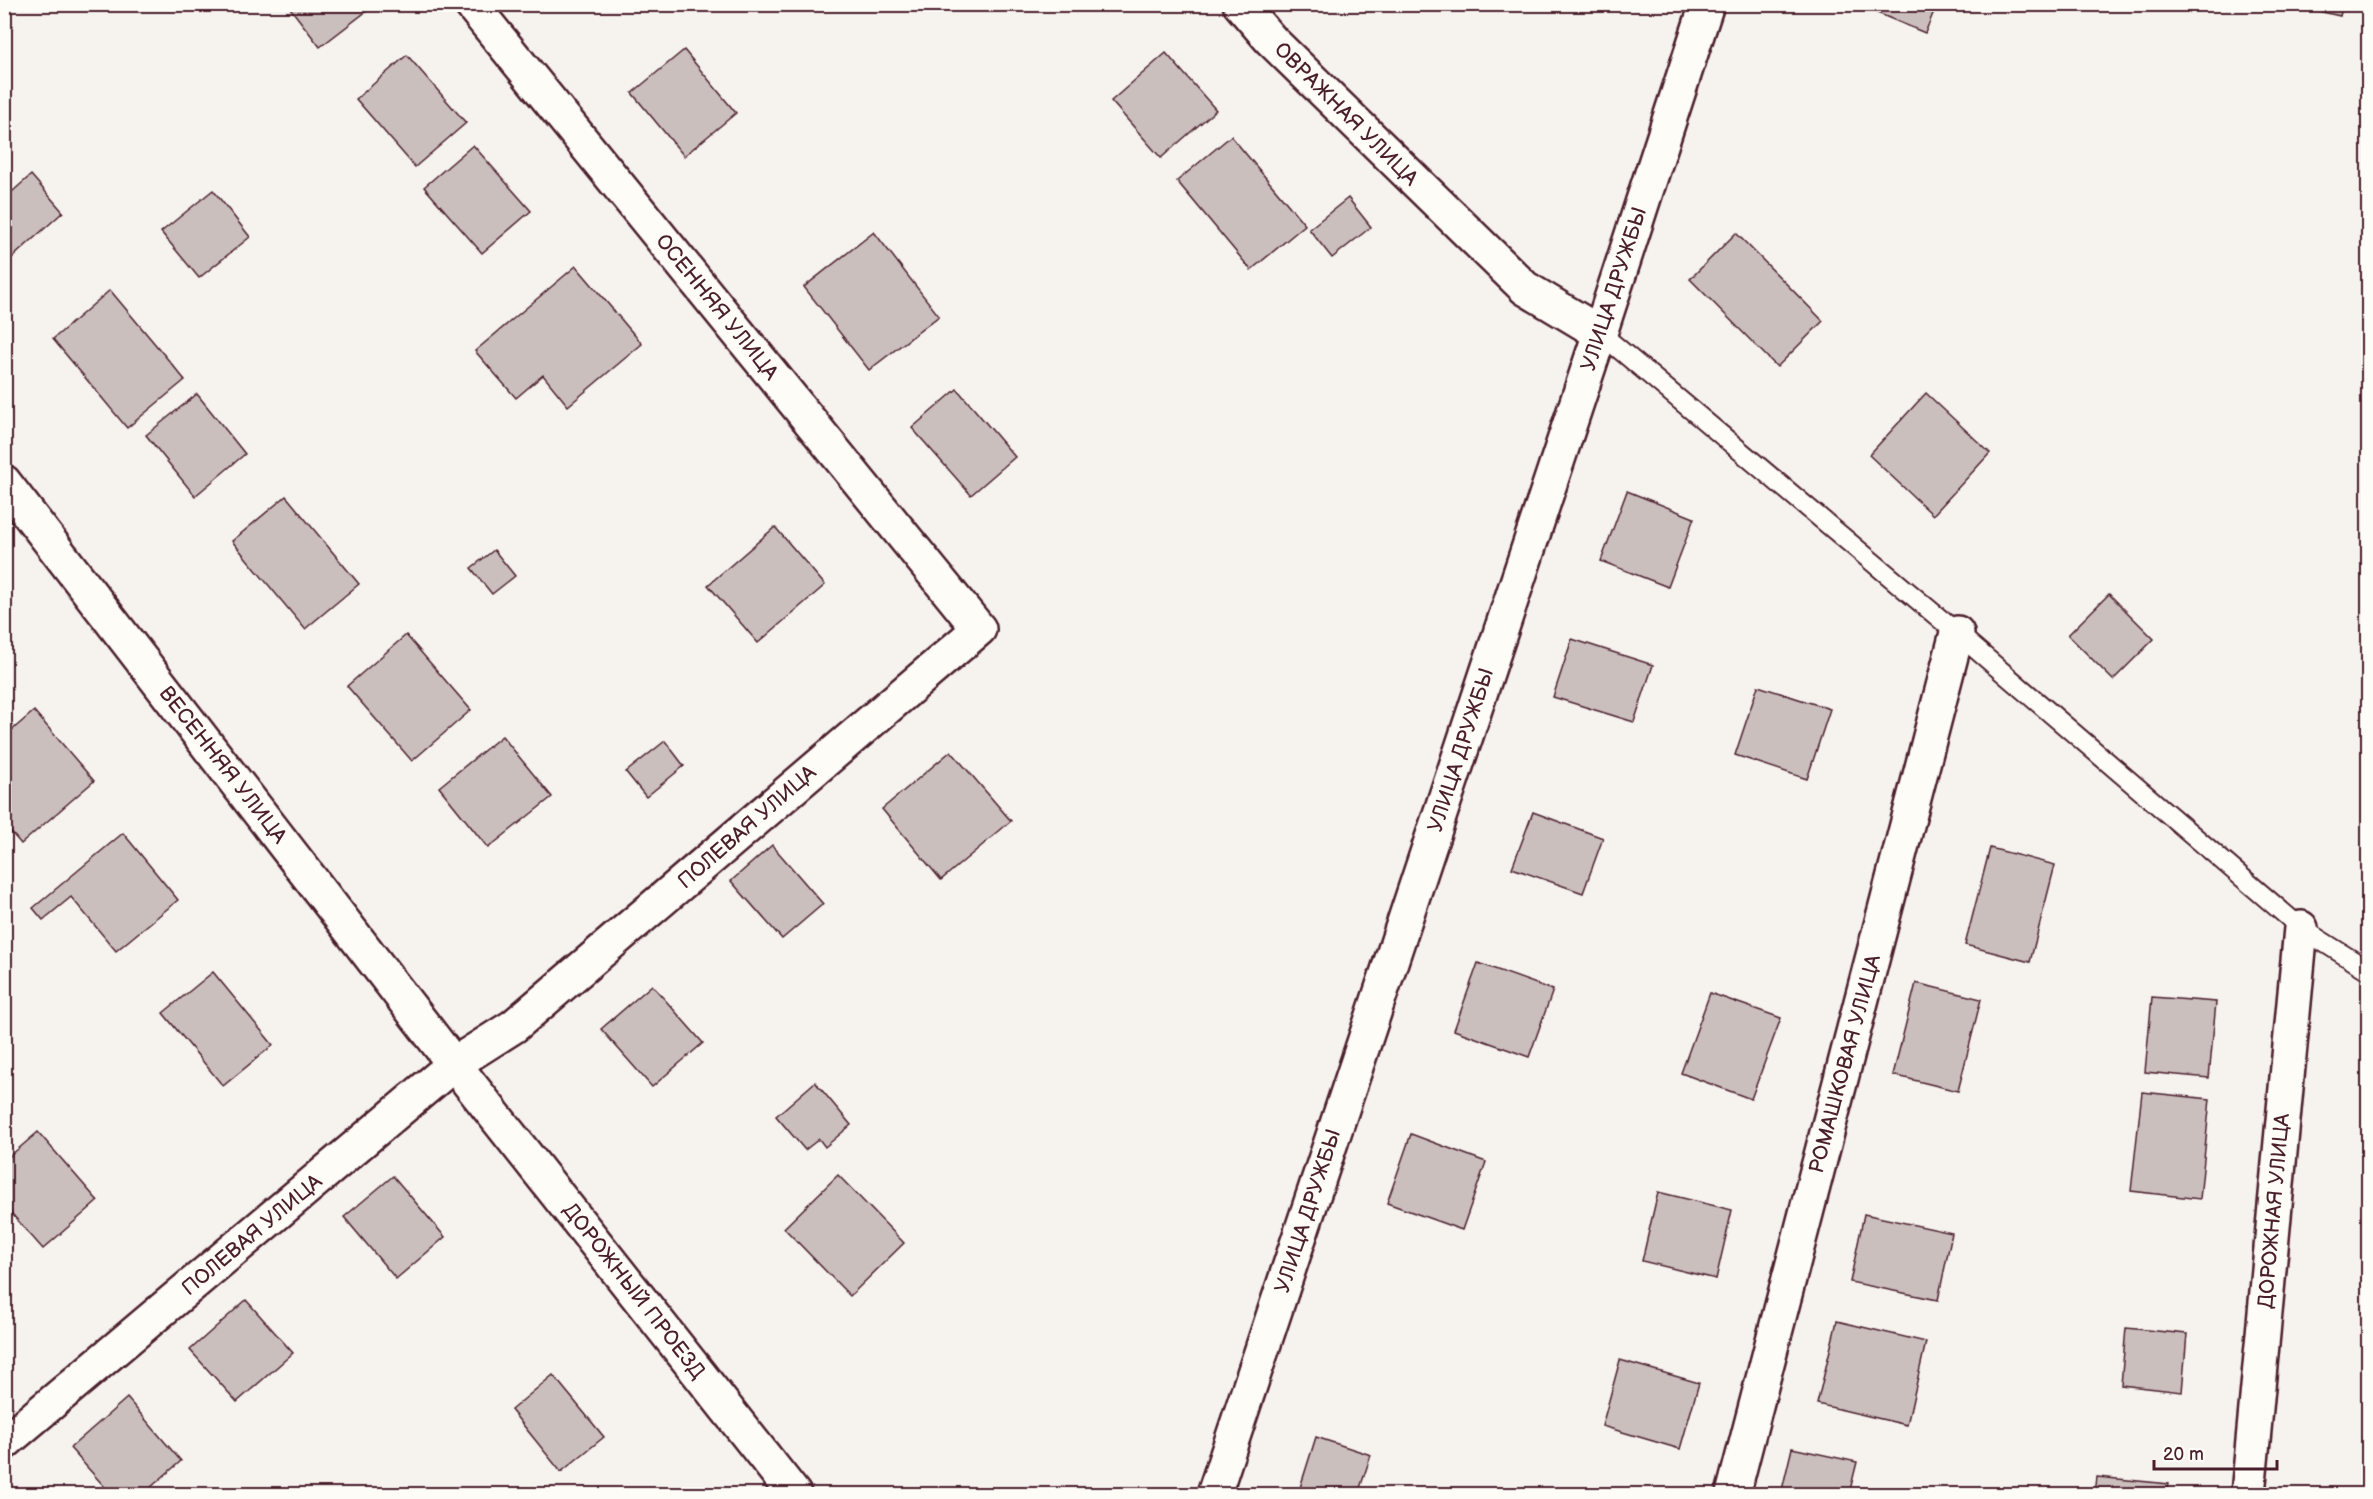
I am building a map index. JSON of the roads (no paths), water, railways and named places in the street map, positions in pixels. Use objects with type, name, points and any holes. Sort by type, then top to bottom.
[{"type":"street","name":"ОСЕННЯЯ УЛИЦА","points":[[471,4],[971,619]]},
{"type":"street","name":"ОВРАЖНАЯ УЛИЦА","points":[[1240,4],[1271,40],[1525,288],[1600,333]]},
{"type":"street","name":"УЛИЦА ДРУЖБЫ","points":[[1214,1494],[1707,4]]},
{"type":"street","name":"ВЕСЕННЯЯ УЛИЦА","points":[[8,493],[456,1067]]},
{"type":"street","name":"ПОЛЕВАЯ УЛИЦА","points":[[28,1424],[456,1067],[514,1026],[971,619]]},
{"type":"street","name":"РОМАШКОВАЯ УЛИЦА","points":[[1733,1494],[1957,633]]},
{"type":"street","name":"ДОРОЖНАЯ УЛИЦА","points":[[2248,1494],[2301,928]]},
{"type":"street","name":"ДОРОЖНЫЙ ПРОЕЗД","points":[[456,1067],[789,1493]]},
{"type":"lane","points":[[1600,333],[1957,633],[2301,928],[2368,970]]}]
